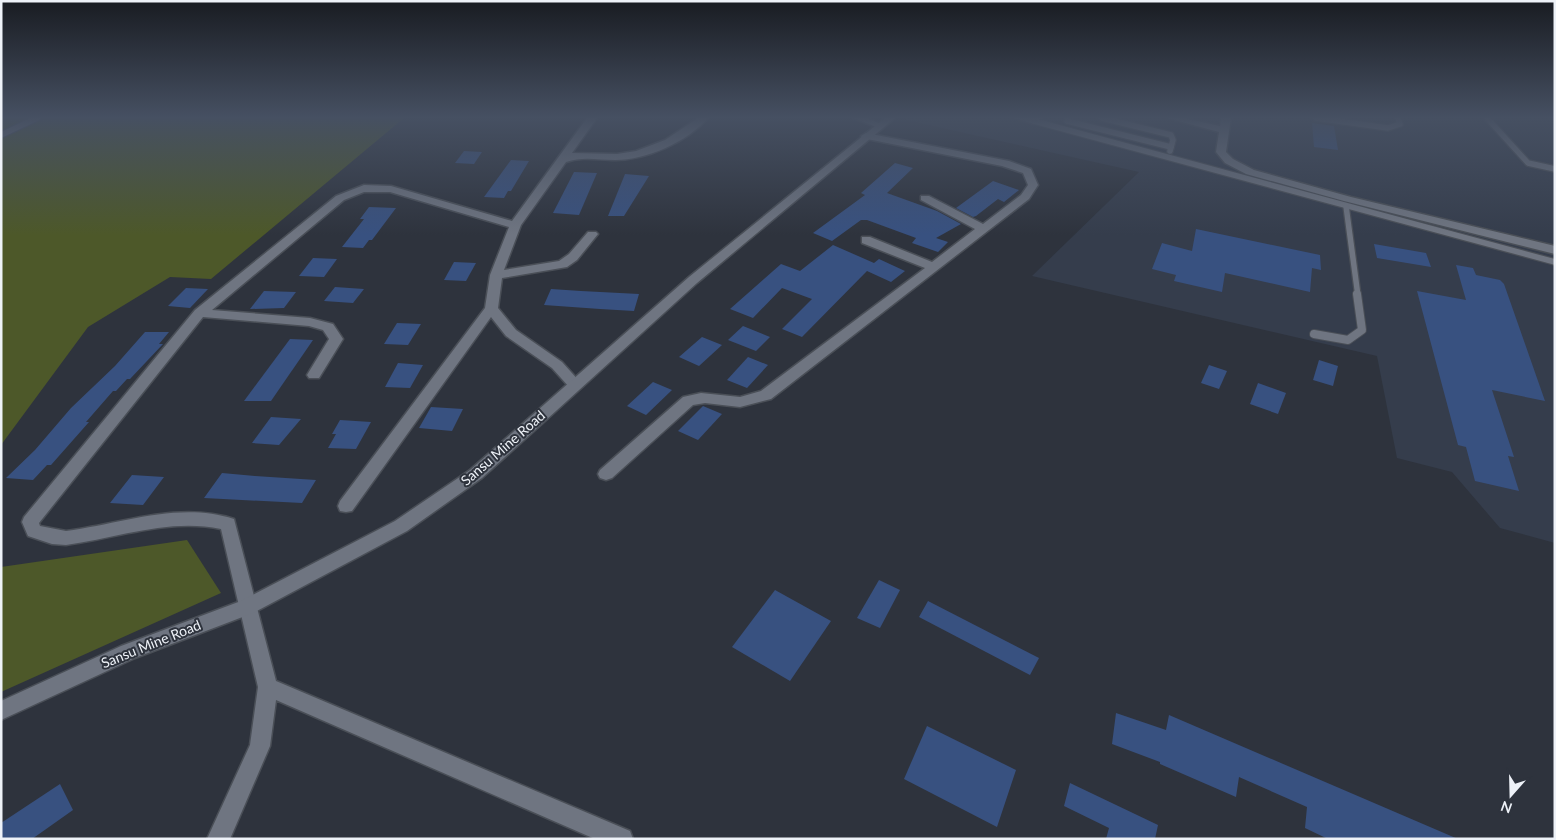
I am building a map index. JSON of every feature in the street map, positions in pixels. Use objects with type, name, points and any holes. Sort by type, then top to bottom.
[{"type":"street","points":[[346,506],[491,308],[496,275],[515,225],[562,157]]},
{"type":"street","points":[[560,160],[571,157]]},
{"type":"street","name":"Sansu Mine Road","points":[[1,712],[128,652],[247,607],[401,526],[476,474],[693,280],[841,157]]},
{"type":"street","points":[[606,474],[643,443],[688,400],[696,397],[741,402],[755,400],[766,395],[1025,198],[1033,185],[1027,171],[1005,163],[975,157]]},
{"type":"street","points":[[1224,157],[1250,172],[1348,199],[1555,250]]},
{"type":"street","points":[[218,839],[260,746],[268,687],[228,524],[210,518],[182,518],[66,538],[52,537],[34,531],[30,522],[200,314],[340,198],[354,190],[373,187],[391,189],[515,225]]},
{"type":"street","points":[[925,198],[984,229]]},
{"type":"street","points":[[496,275],[563,264],[573,257],[592,234]]},
{"type":"street","points":[[866,240],[934,267]]},
{"type":"street","points":[[491,308],[511,333],[557,365],[575,385]]},
{"type":"street","points":[[200,314],[310,322],[328,328],[336,339],[314,375]]},
{"type":"street","points":[[268,687],[622,839]]},
{"type":"lane","points":[[1169,157],[1555,262]]},
{"type":"lane","points":[[1523,157],[1528,163],[1555,169]]},
{"type":"lane","points":[[1314,334],[1348,340],[1362,330],[1346,206]]},
{"type":"shaded area","points":[[1073,157],[1555,157],[1555,543],[1500,528],[1452,472],[1397,458],[1377,356],[1032,276],[1139,172]]},
{"type":"green space","points":[[1,157],[357,157],[211,279],[170,277],[88,327],[1,445]]},
{"type":"green space","points":[[187,540],[221,593],[1,692],[1,567]]},
{"type":"building","points":[[459,157],[479,157],[474,164],[455,163]]},
{"type":"building","points":[[511,160],[529,161],[511,191],[508,191],[504,198],[484,197]]},
{"type":"building","points":[[895,163],[913,168],[887,193],[937,211],[961,224],[936,238],[948,242],[938,252],[912,243],[916,238],[867,220],[861,220],[832,241],[813,233],[865,195],[861,193]]},
{"type":"building","points":[[574,172],[597,173],[579,215],[553,213]]},
{"type":"building","points":[[625,174],[649,176],[624,216],[608,216]]},
{"type":"building","points":[[993,181],[1019,190],[1004,202],[998,199],[973,217],[956,208]]},
{"type":"building","points":[[369,207],[396,208],[372,240],[369,240],[363,248],[342,247],[364,219],[360,219]]},
{"type":"building","points":[[1196,229],[1320,255],[1321,270],[1312,268],[1310,292],[1225,273],[1222,292],[1174,281],[1176,275],[1152,269],[1162,243],[1192,251]]},
{"type":"building","points":[[1374,244],[1426,253],[1431,267],[1377,258]]},
{"type":"building","points":[[833,245],[874,263],[879,259],[905,271],[891,282],[867,271],[802,337],[782,329],[812,299],[782,288],[753,318],[730,309],[781,264],[800,271]]},
{"type":"building","points":[[313,258],[337,259],[324,277],[299,276]]},
{"type":"building","points":[[454,262],[476,263],[466,281],[444,280]]},
{"type":"building","points":[[1456,265],[1473,268],[1476,275],[1500,280],[1504,284],[1545,401],[1492,390],[1514,457],[1508,456],[1519,491],[1475,481],[1466,447],[1458,445],[1417,291],[1466,300]]},
{"type":"building","points":[[335,287],[364,289],[353,303],[324,301]]},
{"type":"building","points":[[186,288],[208,289],[190,308],[168,306]]},
{"type":"building","points":[[551,289],[639,294],[634,311],[544,305]]},
{"type":"building","points":[[264,291],[296,292],[284,308],[250,309]]},
{"type":"building","points":[[397,323],[421,324],[408,345],[384,344]]},
{"type":"building","points":[[743,326],[770,337],[756,351],[728,340]]},
{"type":"building","points":[[145,332],[169,332],[159,344],[163,344],[130,379],[127,379],[116,391],[113,391],[86,422],[89,422],[51,465],[47,465],[33,480],[6,478],[35,450],[71,408],[115,366]]},
{"type":"building","points":[[702,337],[722,345],[699,366],[679,357]]},
{"type":"building","points":[[290,339],[313,340],[271,401],[244,401]]},
{"type":"building","points":[[748,357],[768,365],[747,388],[727,380]]},
{"type":"building","points":[[1319,360],[1338,366],[1333,386],[1313,380]]},
{"type":"building","points":[[398,363],[423,365],[410,388],[385,387]]},
{"type":"building","points":[[1209,365],[1227,371],[1219,389],[1201,383]]},
{"type":"building","points":[[653,382],[672,390],[646,415],[627,406]]},
{"type":"building","points":[[1258,383],[1286,393],[1278,414],[1250,404]]},
{"type":"building","points":[[703,406],[722,414],[698,440],[678,431]]},
{"type":"building","points":[[431,407],[463,409],[452,431],[419,428]]},
{"type":"building","points":[[271,417],[301,419],[279,445],[252,443]]},
{"type":"building","points":[[340,420],[371,422],[356,449],[328,448],[336,434],[332,434]]},
{"type":"building","points":[[222,473],[316,480],[302,503],[204,498]]},
{"type":"building","points":[[132,475],[164,477],[143,505],[110,503]]},
{"type":"building","points":[[879,580],[900,590],[880,628],[857,618]]},
{"type":"building","points":[[775,590],[831,621],[790,681],[732,647]]},
{"type":"building","points":[[928,601],[1039,658],[1030,675],[919,617]]},
{"type":"building","points":[[1116,713],[1166,730],[1169,715],[1458,839],[1328,839],[1305,828],[1307,807],[1239,777],[1236,797],[1160,764],[1160,762],[1112,744]]},
{"type":"building","points":[[927,726],[1016,770],[997,827],[904,779]]},
{"type":"building","points":[[1070,783],[1158,825],[1155,839],[1106,839],[1109,828],[1064,806]]},
{"type":"building","points":[[60,784],[73,810],[32,839],[1,839],[1,823]]}]
